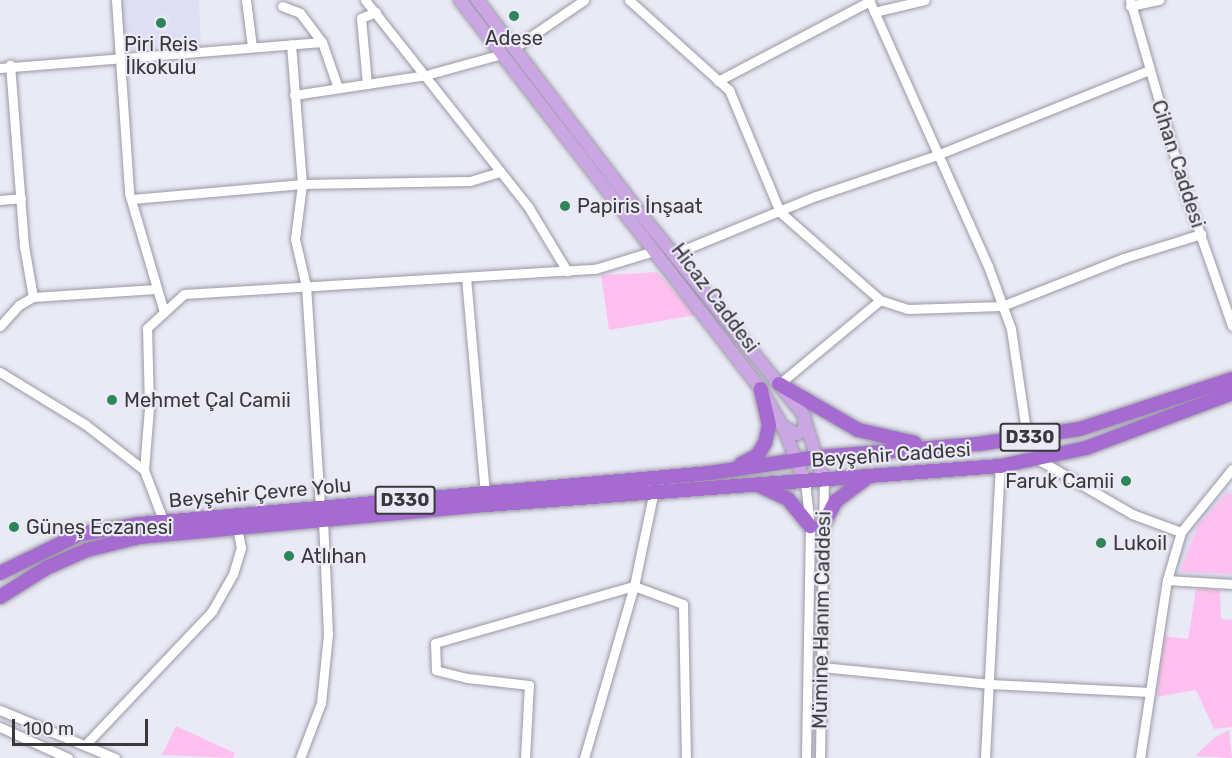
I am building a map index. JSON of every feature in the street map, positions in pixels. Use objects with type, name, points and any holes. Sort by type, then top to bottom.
[{"type":"highway","name":"Beyşehir Caddesi","points":[[819,457],[1027,437],[1126,417],[1232,379]]},
{"type":"highway","points":[[779,384],[858,430],[935,446]]},
{"type":"highway","points":[[731,469],[757,456],[765,443],[769,425],[761,389]]},
{"type":"highway","name":"Beyşehir Caddesi","points":[[757,486],[1000,466],[1040,460],[1086,448],[1232,393]]},
{"type":"highway","name":"Beyşehir Çevre Yolu","points":[[0,597],[46,568],[87,550],[180,531],[237,528],[321,514],[485,493],[731,469],[819,457]]},
{"type":"highway","points":[[757,486],[788,500],[817,526],[836,501],[867,478]]},
{"type":"highway","name":"Beyşehir Çevre Yolu","points":[[2,571],[81,534],[163,520],[321,514],[653,495],[757,486]]},
{"type":"main road","name":"Hicaz Caddesi","points":[[460,0],[761,389],[782,426],[805,482]]},
{"type":"main road","name":"Hicaz Caddesi","points":[[477,0],[640,213],[676,253],[805,418],[819,457],[824,481]]},
{"type":"main road","points":[[782,426],[797,434],[804,430],[805,418]]},
{"type":"street","points":[[116,0],[132,199],[164,312]]},
{"type":"street","points":[[246,0],[252,48]]},
{"type":"street","points":[[365,0],[529,208],[567,271]]},
{"type":"street","points":[[514,48],[584,0]]},
{"type":"street","points":[[629,0],[729,90],[780,212],[880,300],[908,309],[1002,306],[1124,258],[1201,234]]},
{"type":"street","points":[[874,12],[925,0]]},
{"type":"street","points":[[1130,3],[1159,0]]},
{"type":"street","points":[[718,81],[870,1],[988,266],[1011,329],[1027,437]]},
{"type":"street","name":"Cihan Caddesi","points":[[1130,3],[1149,70],[1232,326]]},
{"type":"street","points":[[282,6],[300,13],[322,42],[338,88]]},
{"type":"street","points":[[367,84],[361,18],[376,12]]},
{"type":"street","points":[[0,68],[10,65],[322,42]]},
{"type":"street","points":[[291,44],[302,184],[295,239],[306,286],[327,646],[321,703],[300,758]]},
{"type":"street","points":[[294,95],[426,75],[502,54]]},
{"type":"street","points":[[10,65],[24,246],[33,297]]},
{"type":"street","points":[[676,253],[816,196],[937,155],[1149,70]]},
{"type":"street","points":[[132,199],[302,184],[470,181],[500,172]]},
{"type":"street","points":[[0,200],[21,198]]},
{"type":"street","points":[[163,520],[144,470],[149,408],[147,328],[184,294],[595,269],[654,251]]},
{"type":"street","points":[[466,277],[485,493]]},
{"type":"street","points":[[0,326],[19,305],[33,297],[156,289]]},
{"type":"street","points":[[779,384],[880,300]]},
{"type":"street","points":[[0,372],[86,425],[144,470]]},
{"type":"street","points":[[1040,460],[1132,514],[1181,532]]},
{"type":"street","points":[[985,758],[1000,466]]},
{"type":"street","points":[[1140,758],[1167,579],[1181,532],[1231,473]]},
{"type":"street","name":"Mümine Hanım Caddesi","points":[[806,758],[817,526],[824,481]]},
{"type":"street","name":"Hicaz Caddesi","points":[[805,482],[817,526]]},
{"type":"street","points":[[584,758],[634,586],[653,495]]},
{"type":"street","name":"Mümine Hanım Caddesi","points":[[817,526],[822,667],[820,758]]},
{"type":"street","points":[[85,745],[212,610],[233,574],[241,548],[237,528]]},
{"type":"street","points":[[1167,579],[1232,584]]},
{"type":"street","points":[[525,758],[529,685],[467,678],[436,670],[435,643],[634,586],[683,604],[686,758]]},
{"type":"street","points":[[822,667],[990,684],[1150,692]]},
{"type":"street","points":[[0,710],[115,758]]},
{"type":"street","points":[[0,727],[68,758]]},
{"type":"shaded area","name":"Piri Reis İlkokulu","points":[[120,0],[199,0],[201,46],[123,50]]},
{"type":"shaded area","points":[[657,272],[696,315],[609,330],[601,275]]},
{"type":"shaded area","points":[[1227,489],[1232,490],[1232,579],[1181,576],[1176,573],[1183,544],[1195,523]]},
{"type":"shaded area","points":[[1227,493],[1232,494],[1232,574],[1180,572],[1198,525]]},
{"type":"shaded area","points":[[1196,589],[1220,590],[1221,619],[1232,620],[1232,727],[1214,729],[1196,690],[1157,697],[1163,636],[1188,639]]},
{"type":"shaded area","points":[[176,726],[235,753],[233,758],[162,755]]},
{"type":"shaded area","points":[[1229,730],[1232,758],[1195,756],[1214,738]]},
{"type":"place","name":"Adese","points":[[514,16]]},
{"type":"place","name":"Piri Reis İlkokulu","points":[[161,23]]},
{"type":"place","name":"Papiris İnşaat","points":[[565,206]]},
{"type":"place","name":"Mehmet Çal Camii","points":[[112,400]]},
{"type":"place","name":"Faruk Camii","points":[[1126,481]]},
{"type":"place","name":"Güneş Eczanesi","points":[[14,527]]},
{"type":"place","name":"Lukoil","points":[[1101,543]]},
{"type":"place","name":"Atlıhan","points":[[289,556]]}]
